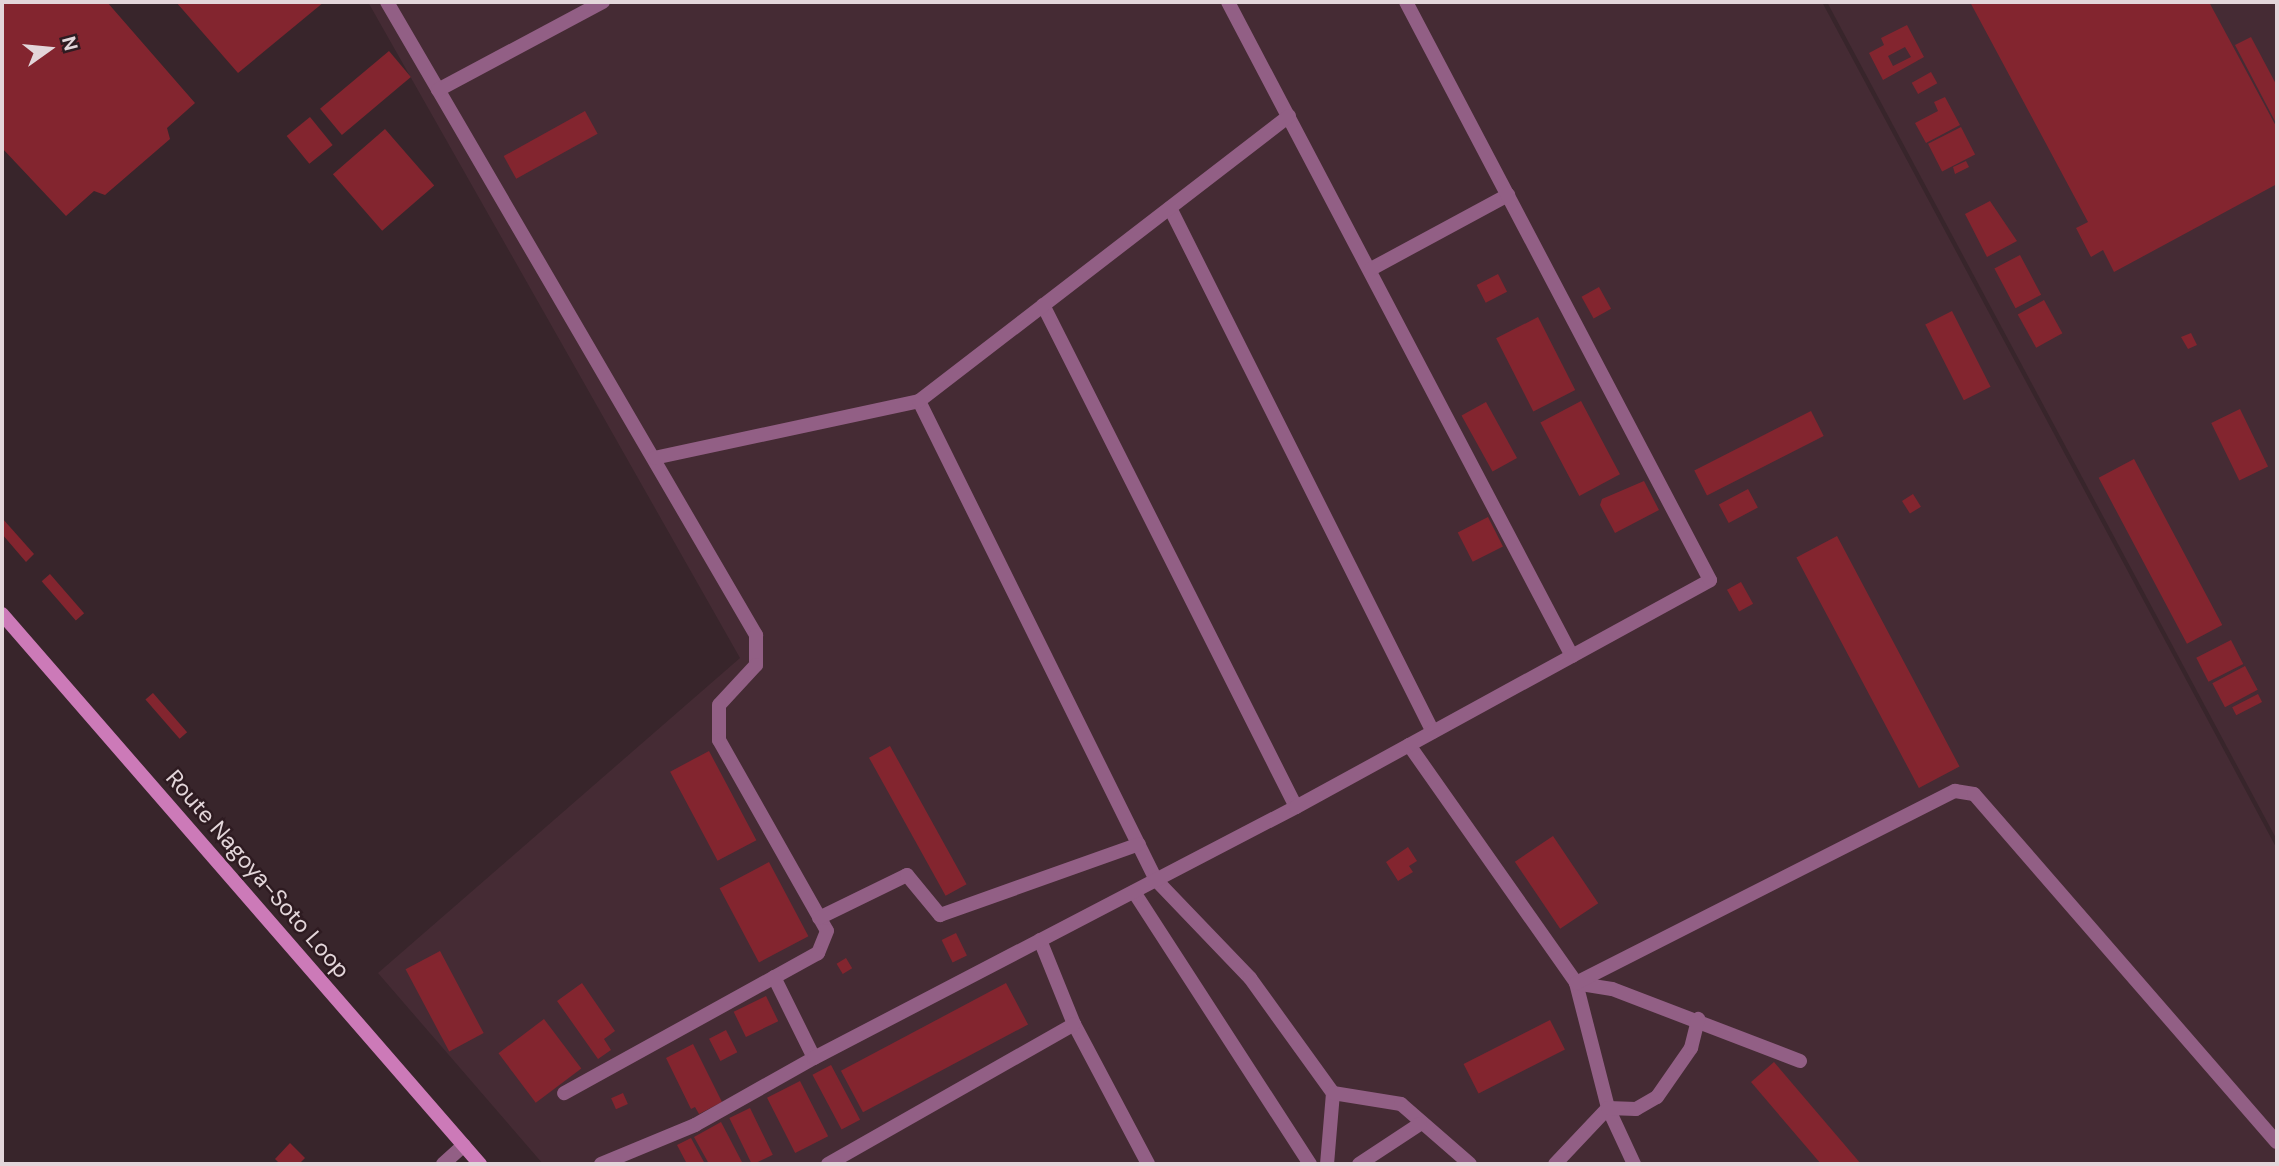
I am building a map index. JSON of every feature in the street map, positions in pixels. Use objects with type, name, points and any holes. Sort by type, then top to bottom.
[{"type":"main road","name":"Route Nagoya-Soto Loop","points":[[2,614],[480,1164]]},
{"type":"street","points":[[387,2],[757,635],[756,665],[719,705],[719,740],[827,931],[818,953],[564,1093]]},
{"type":"street","points":[[438,90],[603,2]]},
{"type":"street","points":[[1228,2],[1572,656]]},
{"type":"street","points":[[601,1164],[695,1125],[814,1058],[1296,807],[1710,580],[1406,2]]},
{"type":"street","points":[[654,458],[919,401],[1289,116]]},
{"type":"street","points":[[1371,270],[1508,195]]},
{"type":"street","points":[[1170,208],[1433,732]]},
{"type":"street","points":[[1043,305],[1296,807]]},
{"type":"street","points":[[919,401],[1156,880],[1250,978],[1333,1093],[1327,1164]]},
{"type":"street","points":[[1409,745],[1576,983],[1608,1108],[1634,1164]]},
{"type":"street","points":[[1576,983],[1955,791],[1974,794],[2277,1142]]},
{"type":"street","points":[[819,918],[907,875],[940,915],[1139,844]]},
{"type":"street","points":[[1134,892],[1310,1164]]},
{"type":"street","points":[[1040,940],[1074,1024],[1148,1164]]},
{"type":"street","points":[[774,977],[814,1058]]},
{"type":"street","points":[[1576,983],[1612,989],[1698,1019],[1800,1061]]},
{"type":"street","points":[[1555,1164],[1608,1108],[1636,1108],[1657,1097],[1691,1048],[1698,1019]]},
{"type":"street","points":[[828,1164],[1074,1024]]},
{"type":"street","points":[[1333,1093],[1401,1104],[1420,1124],[1470,1164]]},
{"type":"street","points":[[1359,1164],[1420,1124]]},
{"type":"street","points":[[443,1164],[464,1145]]},
{"type":"shaded area","points":[[368,2],[1822,2],[2277,849],[2277,1164],[543,1164],[378,973],[740,658]]},
{"type":"shaded area","points":[[1827,2],[2277,2],[2277,840]]},
{"type":"building","points":[[2,2],[107,2],[195,103],[167,128],[170,139],[105,195],[94,191],[66,216],[2,148]]},
{"type":"building","points":[[176,2],[324,2],[238,73]]},
{"type":"building","points":[[1970,2],[2209,2],[2277,128],[2277,184],[2114,272],[2103,250],[2091,257],[2076,228],[2088,222]]},
{"type":"building","points":[[1907,25],[1924,57],[1883,80],[1869,53],[1884,45],[1881,38]],"holes":[[[1905,47],[1911,57],[1893,66],[1888,56]]]},
{"type":"building","points":[[2251,37],[2277,86],[2277,125],[2235,45]]},
{"type":"building","points":[[389,51],[411,77],[342,135],[320,109]]},
{"type":"building","points":[[1931,72],[1937,83],[1918,94],[1912,83]]},
{"type":"building","points":[[1945,97],[1960,125],[1926,143],[1915,123],[1938,111],[1934,102]]},
{"type":"building","points":[[585,111],[598,134],[516,179],[504,156]]},
{"type":"building","points":[[310,117],[333,145],[309,164],[287,136]]},
{"type":"building","points":[[1961,127],[1975,155],[1942,171],[1928,144]]},
{"type":"building","points":[[385,129],[434,186],[382,231],[333,174]]},
{"type":"building","points":[[1966,161],[1969,167],[1955,174],[1953,167]]},
{"type":"building","points":[[1990,201],[2017,241],[1987,257],[1965,214]]},
{"type":"building","points":[[2020,255],[2041,295],[2016,308],[1994,269]]},
{"type":"building","points":[[1498,274],[1507,292],[1486,303],[1477,285]]},
{"type":"building","points":[[1599,287],[1611,309],[1594,319],[1582,297]]},
{"type":"building","points":[[2044,300],[2062,333],[2036,348],[2018,315]]},
{"type":"building","points":[[1952,311],[1991,387],[1964,400],[1925,325]]},
{"type":"building","points":[[1538,317],[1575,390],[1533,411],[1496,338]]},
{"type":"building","points":[[2191,333],[2197,345],[2188,349],[2181,337]]},
{"type":"building","points":[[1581,401],[1620,474],[1579,496],[1540,423]]},
{"type":"building","points":[[1486,402],[1517,458],[1493,472],[1462,416]]},
{"type":"building","points":[[2240,409],[2268,467],[2239,481],[2211,423]]},
{"type":"building","points":[[1811,411],[1824,436],[1707,495],[1694,470]]},
{"type":"building","points":[[2134,459],[2222,625],[2187,644],[2099,478]]},
{"type":"building","points":[[1644,481],[1659,510],[1615,533],[1600,505],[1602,499]]},
{"type":"building","points":[[1748,489],[1758,508],[1729,523],[1719,504]]},
{"type":"building","points":[[1913,494],[1921,507],[1910,514],[1902,501]]},
{"type":"building","points":[[1488,517],[1503,546],[1473,562],[1458,532]]},
{"type":"building","points":[[2,518],[34,554],[26,562],[2,534]]},
{"type":"building","points":[[1837,536],[1960,766],[1919,788],[1796,558]]},
{"type":"building","points":[[50,574],[84,613],[76,620],[42,581]]},
{"type":"building","points":[[1741,582],[1753,604],[1739,612],[1727,590]]},
{"type":"building","points":[[2231,640],[2243,664],[2209,682],[2196,658]]},
{"type":"building","points":[[2245,666],[2258,690],[2225,707],[2212,683]]},
{"type":"building","points":[[153,693],[187,732],[180,739],[145,700]]},
{"type":"building","points":[[2258,694],[2262,702],[2236,715],[2232,707]]},
{"type":"building","points":[[890,746],[967,884],[946,896],[869,758]]},
{"type":"building","points":[[709,751],[756,840],[718,861],[670,772]]},
{"type":"building","points":[[1553,836],[1598,903],[1560,929],[1515,862]]},
{"type":"building","points":[[1408,847],[1417,861],[1409,866],[1413,872],[1398,881],[1386,862]]},
{"type":"building","points":[[769,862],[808,936],[759,962],[720,888]]},
{"type":"building","points":[[956,933],[967,955],[953,962],[942,940]]},
{"type":"building","points":[[440,951],[484,1033],[449,1051],[406,969]]},
{"type":"building","points":[[846,958],[852,968],[843,974],[837,964]]},
{"type":"building","points":[[582,983],[615,1031],[604,1039],[611,1050],[598,1059],[557,1001]]},
{"type":"building","points":[[1006,983],[1028,1024],[863,1112],[841,1071]]},
{"type":"building","points":[[766,996],[778,1021],[746,1037],[734,1012]]},
{"type":"building","points":[[544,1019],[581,1069],[536,1103],[498,1053]]},
{"type":"building","points":[[1550,1020],[1565,1049],[1479,1093],[1464,1064]]},
{"type":"building","points":[[726,1030],[737,1052],[720,1061],[709,1039]]},
{"type":"building","points":[[693,1044],[722,1102],[699,1114],[695,1107],[691,1109],[666,1058]]},
{"type":"building","points":[[1774,1062],[1861,1164],[1821,1164],[1751,1082]]},
{"type":"building","points":[[831,1065],[860,1120],[842,1130],[812,1075]]},
{"type":"building","points":[[800,1081],[828,1136],[795,1153],[767,1098]]},
{"type":"building","points":[[623,1093],[628,1104],[616,1109],[611,1098]]},
{"type":"building","points":[[750,1108],[773,1155],[752,1164],[729,1118]]},
{"type":"building","points":[[721,1122],[743,1164],[709,1164],[694,1137]]},
{"type":"building","points":[[691,1138],[705,1164],[687,1164],[677,1145]]},
{"type":"building","points":[[290,1143],[305,1158],[299,1164],[280,1164],[275,1159]]}]
